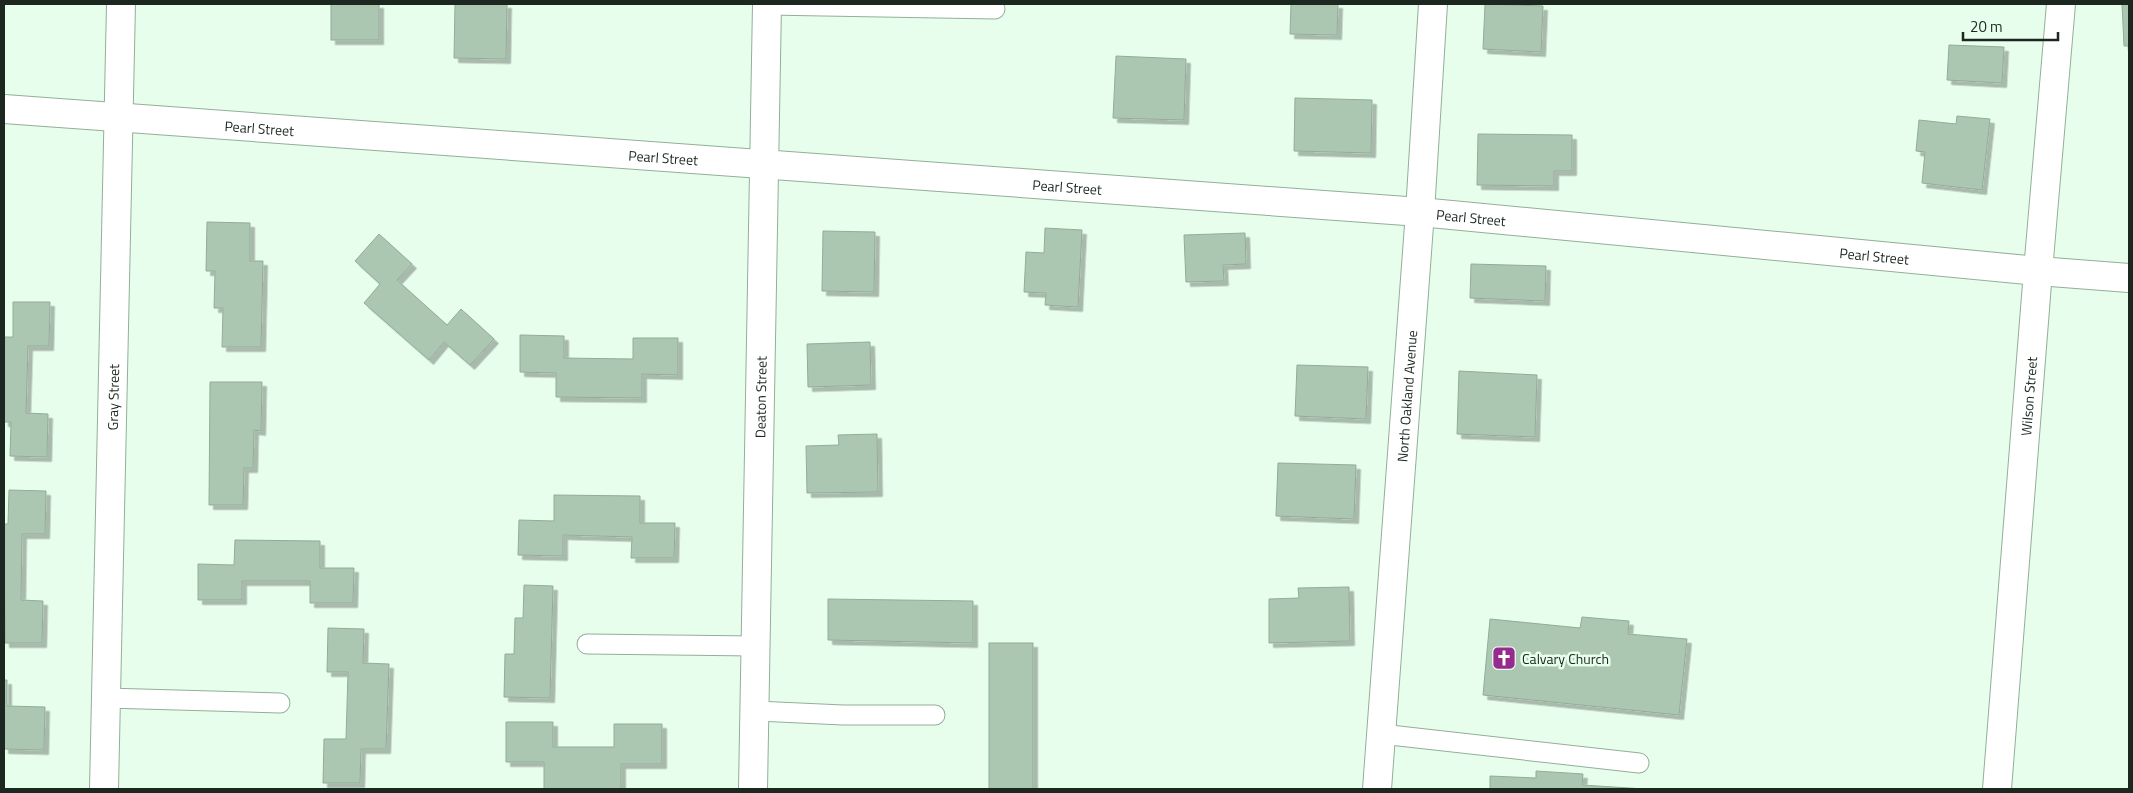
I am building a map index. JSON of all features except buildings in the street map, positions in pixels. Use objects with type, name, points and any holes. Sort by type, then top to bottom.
[{"type":"street","name":"Gray Street","points":[[104,789],[121,4]]},
{"type":"street","name":"Deaton Street","points":[[753,789],[767,4]]},
{"type":"street","name":"North Oakland Avenue","points":[[1376,789],[1420,212],[1433,4]]},
{"type":"street","name":"Wilson Street","points":[[1997,789],[2061,4]]},
{"type":"street","name":"Pearl Street","points":[[4,109],[1420,212],[2129,278]]},
{"type":"lane","points":[[767,4],[995,9]]},
{"type":"lane","points":[[587,644],[755,646]]},
{"type":"lane","points":[[106,698],[280,703]]},
{"type":"lane","points":[[754,711],[843,715],[935,715]]},
{"type":"lane","points":[[1381,734],[1639,763]]},
{"type":"place","name":"Calvary Church","points":[[1504,658]]}]
